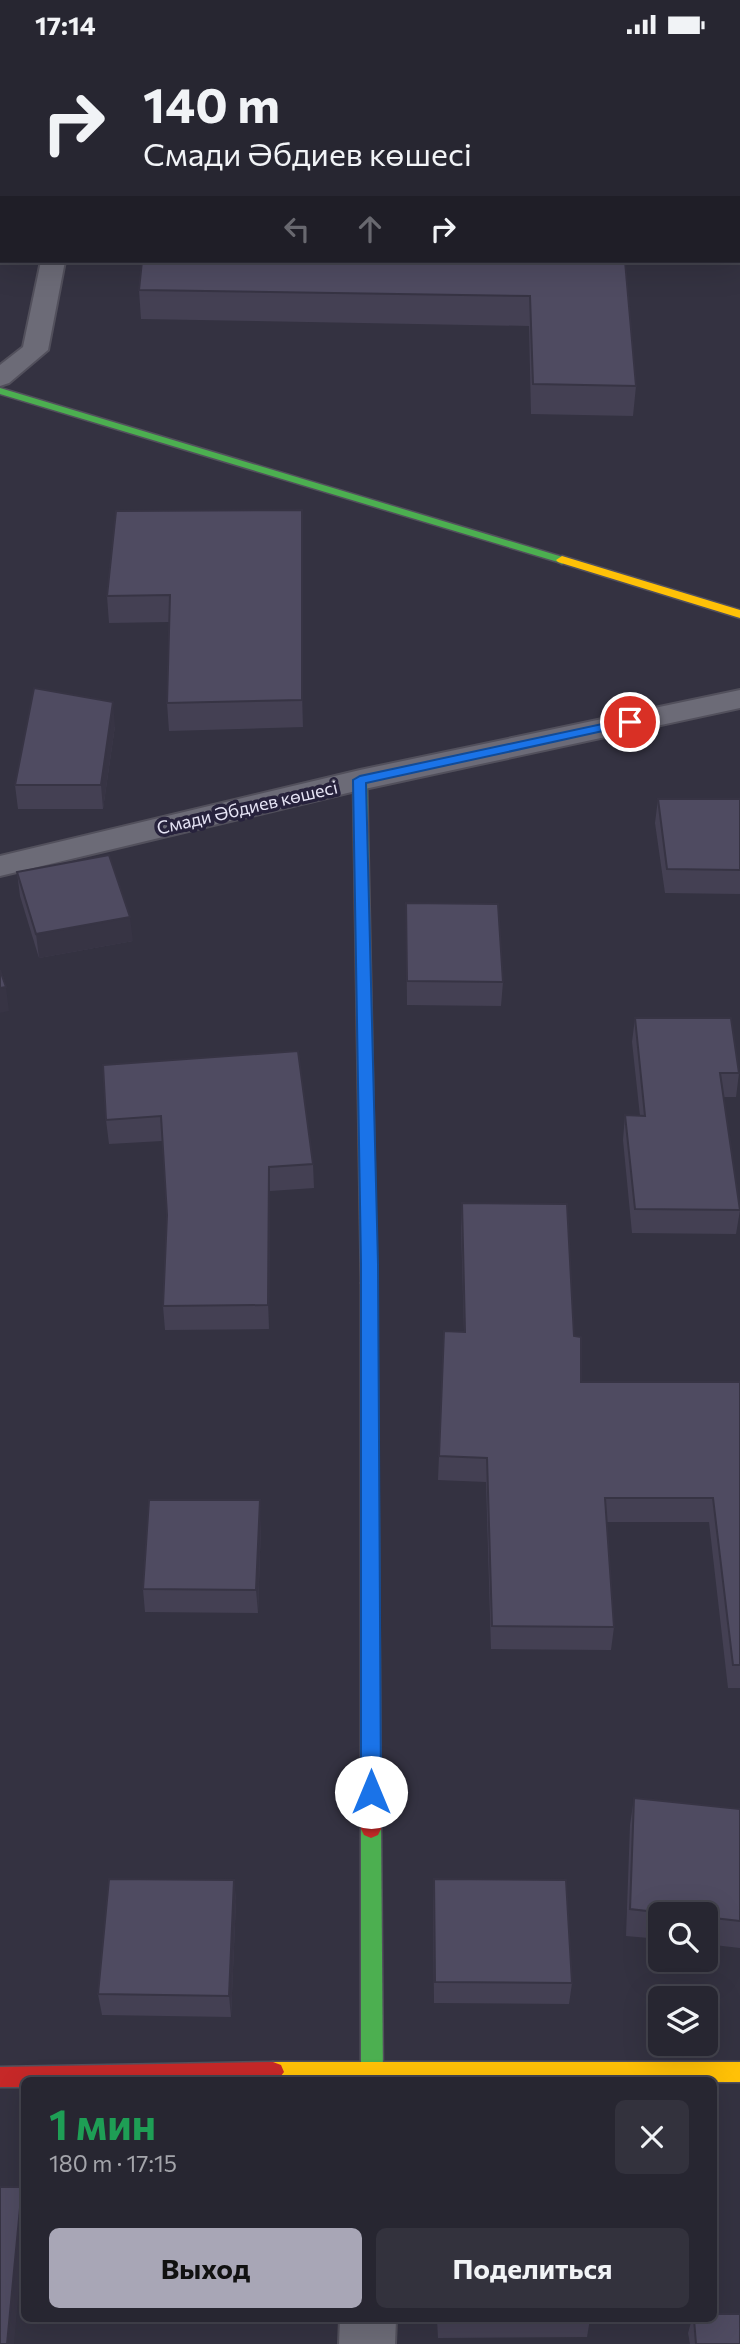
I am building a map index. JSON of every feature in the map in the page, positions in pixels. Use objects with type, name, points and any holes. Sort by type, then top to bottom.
[{"type":"street","points":[[0,378],[35,350],[53,263]]},
{"type":"street","points":[[0,391],[740,614]]},
{"type":"street","name":"Смади Әбдиев көшесі","points":[[0,866],[360,780],[740,699]]},
{"type":"street","points":[[360,780],[369,1264],[372,2075]]},
{"type":"street","points":[[0,2077],[740,2072]]},
{"type":"street","points":[[368,2322],[368,2344]]},
{"type":"building","points":[[142,263],[625,263],[636,386],[533,384],[530,296],[139,290]]},
{"type":"building","points":[[302,510],[302,700],[167,703],[170,595],[107,596],[116,511]]},
{"type":"building","points":[[34,688],[113,702],[101,785],[15,785]]},
{"type":"building","points":[[658,799],[740,799],[740,870],[667,869]]},
{"type":"building","points":[[109,855],[130,917],[36,934],[17,872]]},
{"type":"building","points":[[406,903],[498,904],[503,982],[407,981]]},
{"type":"building","points":[[0,970],[6,987],[0,988]]},
{"type":"building","points":[[635,1018],[731,1018],[739,1073],[720,1073],[740,1210],[635,1209],[625,1115],[645,1116]]},
{"type":"building","points":[[298,1051],[313,1164],[269,1167],[268,1305],[163,1306],[167,1215],[161,1116],[106,1120],[103,1065]]},
{"type":"building","points":[[462,1203],[567,1204],[574,1336],[581,1337],[581,1382],[740,1382],[740,1665],[733,1665],[713,1498],[605,1498],[614,1627],[492,1626],[487,1458],[439,1456],[444,1331],[465,1332]]},
{"type":"building","points":[[149,1500],[260,1500],[256,1590],[143,1589]]},
{"type":"building","points":[[634,1798],[740,1809],[740,1921],[718,1918],[718,1902],[648,1902],[648,1911],[630,1909]]},
{"type":"building","points":[[109,1879],[234,1880],[229,1996],[98,1994]]},
{"type":"building","points":[[434,1879],[566,1880],[572,1983],[435,1982]]},
{"type":"building","points":[[0,2187],[21,2187],[7,2344],[0,2344]]},
{"type":"building","points":[[717,2314],[740,2314],[740,2344],[696,2344],[694,2322],[717,2322]]},
{"type":"traffic: fast","points":[[0,391],[562,560]]},
{"type":"traffic: fast","points":[[360,780],[369,1283]]},
{"type":"traffic: fast","points":[[371,1829],[372,2077]]},
{"type":"traffic: slow","points":[[562,560],[740,614]]},
{"type":"traffic: slow","points":[[273,2072],[740,2072]]},
{"type":"traffic: jam","points":[[369,1283],[371,1829]]},
{"type":"traffic: jam","points":[[0,2077],[273,2072]]},
{"type":"route","points":[[371,1792],[369,1264],[360,780],[630,722]]}]
